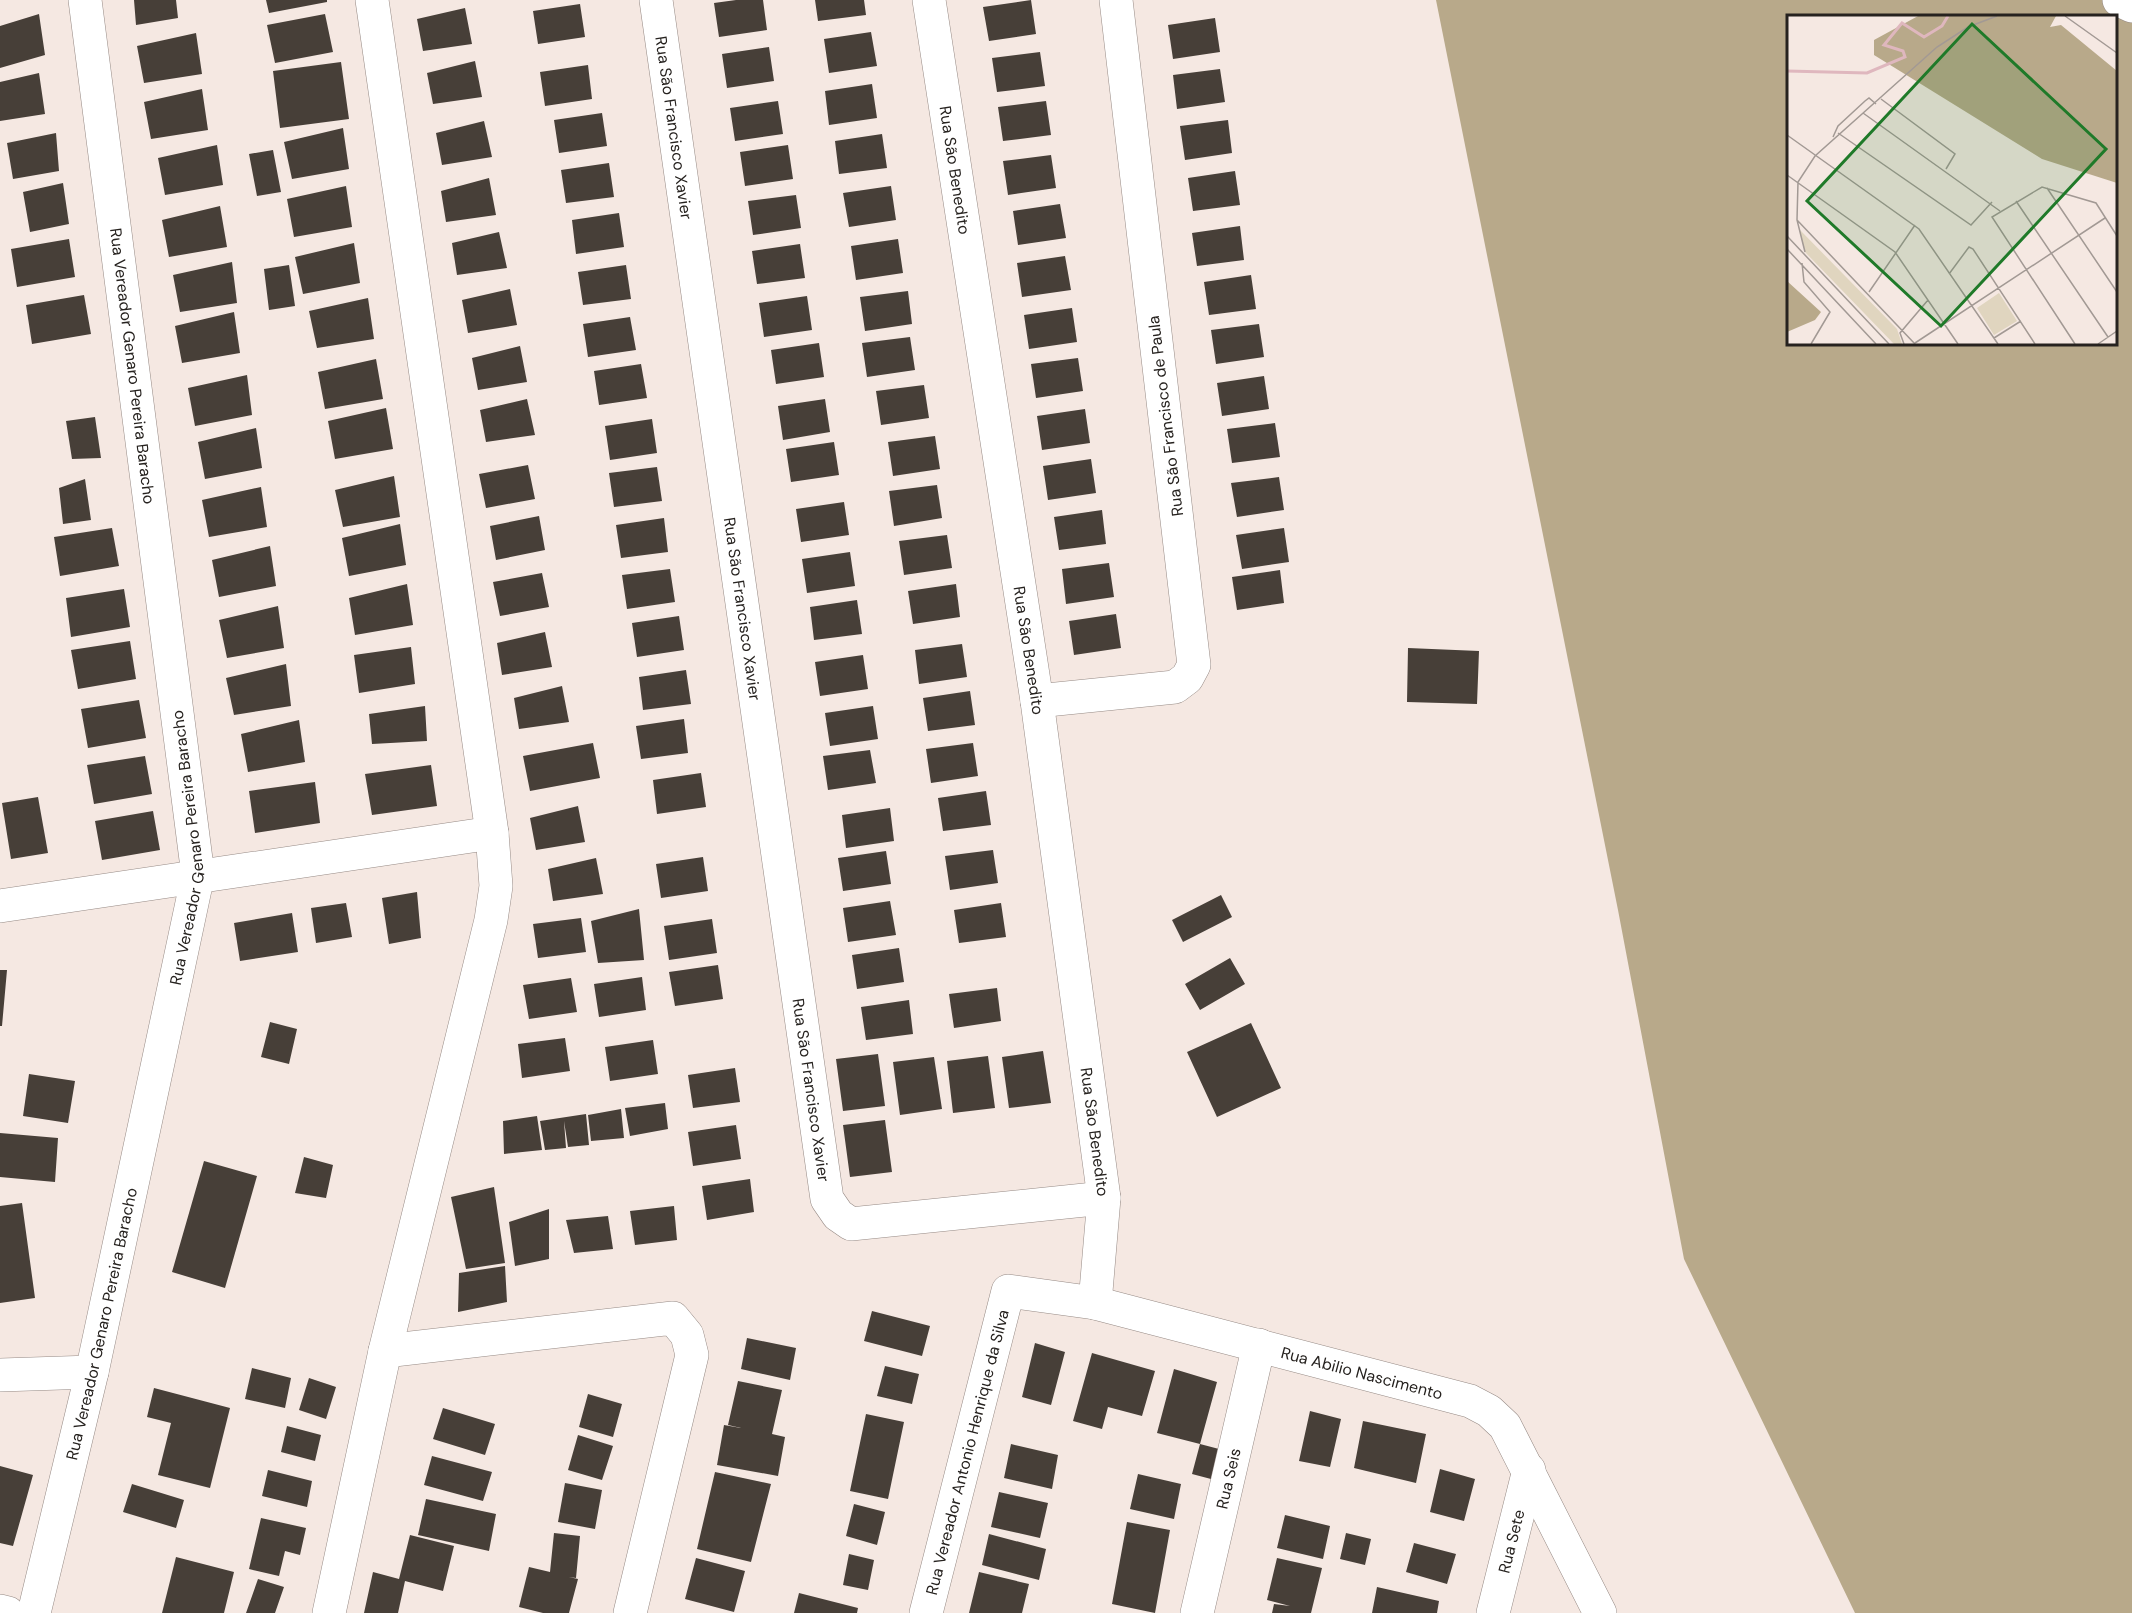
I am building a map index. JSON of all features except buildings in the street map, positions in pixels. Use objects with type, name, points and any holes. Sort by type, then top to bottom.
[{"type":"street","name":"Rua Vereador Genaro Pereira Baracho","points":[[34,1613],[92,1372],[198,875],[85,0]]},
{"type":"street","points":[[329,1613],[386,1351],[491,920],[496,886],[492,833],[372,0]]},
{"type":"street","name":"Rua São Francisco Xavier","points":[[656,0],[827,1198],[838,1215],[851,1224],[1104,1198]]},
{"type":"street","name":"Rua São Benedito","points":[[929,0],[1037,701],[1104,1198],[1095,1303]]},
{"type":"street","name":"Rua São Francisco de Paula","points":[[1037,701],[1175,687],[1187,678],[1194,665],[1116,0]]},
{"type":"street","points":[[2119,0],[2132,6]]},
{"type":"street","points":[[0,906],[492,833]]},
{"type":"street","name":"Rua Abilio Nascimento","points":[[1008,1291],[1095,1303],[1470,1401],[1489,1411],[1505,1426],[1600,1613]]},
{"type":"street","name":"Rua Vereador Antonio Henrique da Silva","points":[[926,1613],[1008,1291]]},
{"type":"street","points":[[386,1351],[673,1318],[687,1335],[692,1355],[630,1613]]},
{"type":"street","name":"Rua Seis","points":[[1197,1613],[1259,1345]]},
{"type":"street","points":[[0,1375],[92,1372]]},
{"type":"street","name":"Rua Sete","points":[[1493,1613],[1529,1470]]},
{"type":"street","points":[[0,1611],[8,1613]]},
{"type":"shaded area","points":[[1436,0],[2132,0],[2132,1613],[1855,1613],[1684,1259],[1618,910]]}]
